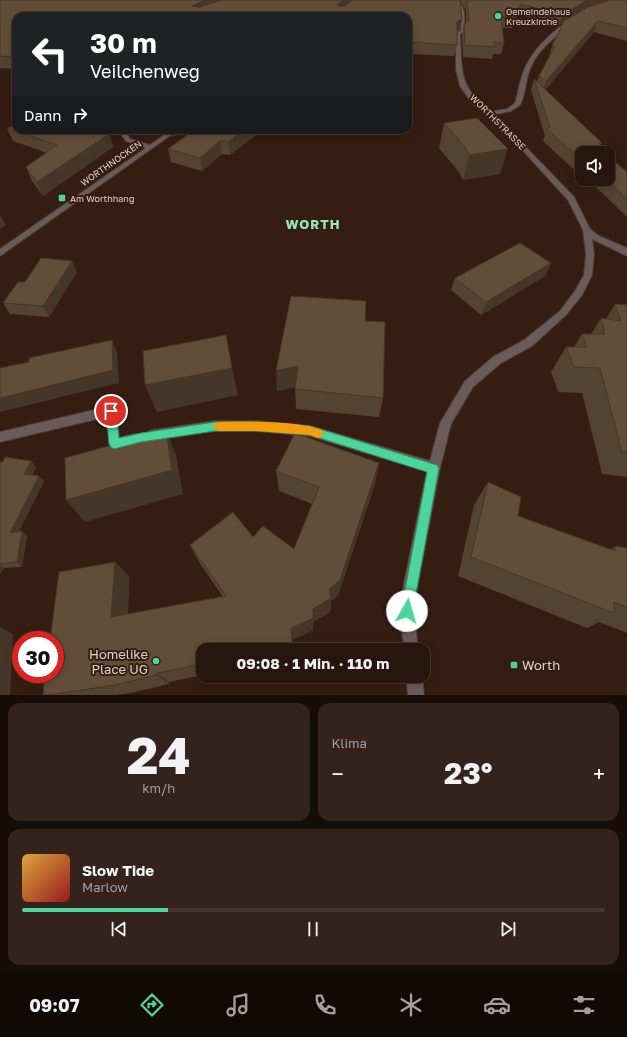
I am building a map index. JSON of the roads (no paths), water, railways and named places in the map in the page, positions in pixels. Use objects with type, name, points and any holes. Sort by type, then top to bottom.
[{"type":"street","name":"WORTHSTRASSE","points":[[410,643],[407,611],[409,593],[434,468],[446,423],[470,384],[497,360],[528,343],[563,313],[579,293],[588,275],[590,254],[587,230],[571,199],[490,114],[474,102],[463,86],[459,70],[458,34],[463,32],[463,18],[461,6],[457,0]]},
{"type":"street","points":[[490,114],[509,110],[518,104],[528,68],[538,49],[560,29],[578,17]]},
{"type":"street","points":[[124,134],[128,140],[151,147]]},
{"type":"street","name":"WORTHNOCKEN","points":[[0,253],[169,134]]},
{"type":"street","name":"WORTHSTRASSE","points":[[587,230],[596,238],[624,250],[627,253]]},
{"type":"street","points":[[0,437],[111,411],[114,444],[141,437],[215,426],[257,426],[310,431],[434,468]]},
{"type":"street","points":[[415,683],[416,695]]},
{"type":"place","name":"Gemeindehaus Kreuzkirche","points":[[498,16]]},
{"type":"place","name":"Am Worthhang","points":[[62,198]]},
{"type":"place","name":"Homelike Place UG","points":[[156,661]]},
{"type":"place","name":"Worth","points":[[514,665]]},
{"type":"district","name":"WORTH","points":[[313,224]]}]
